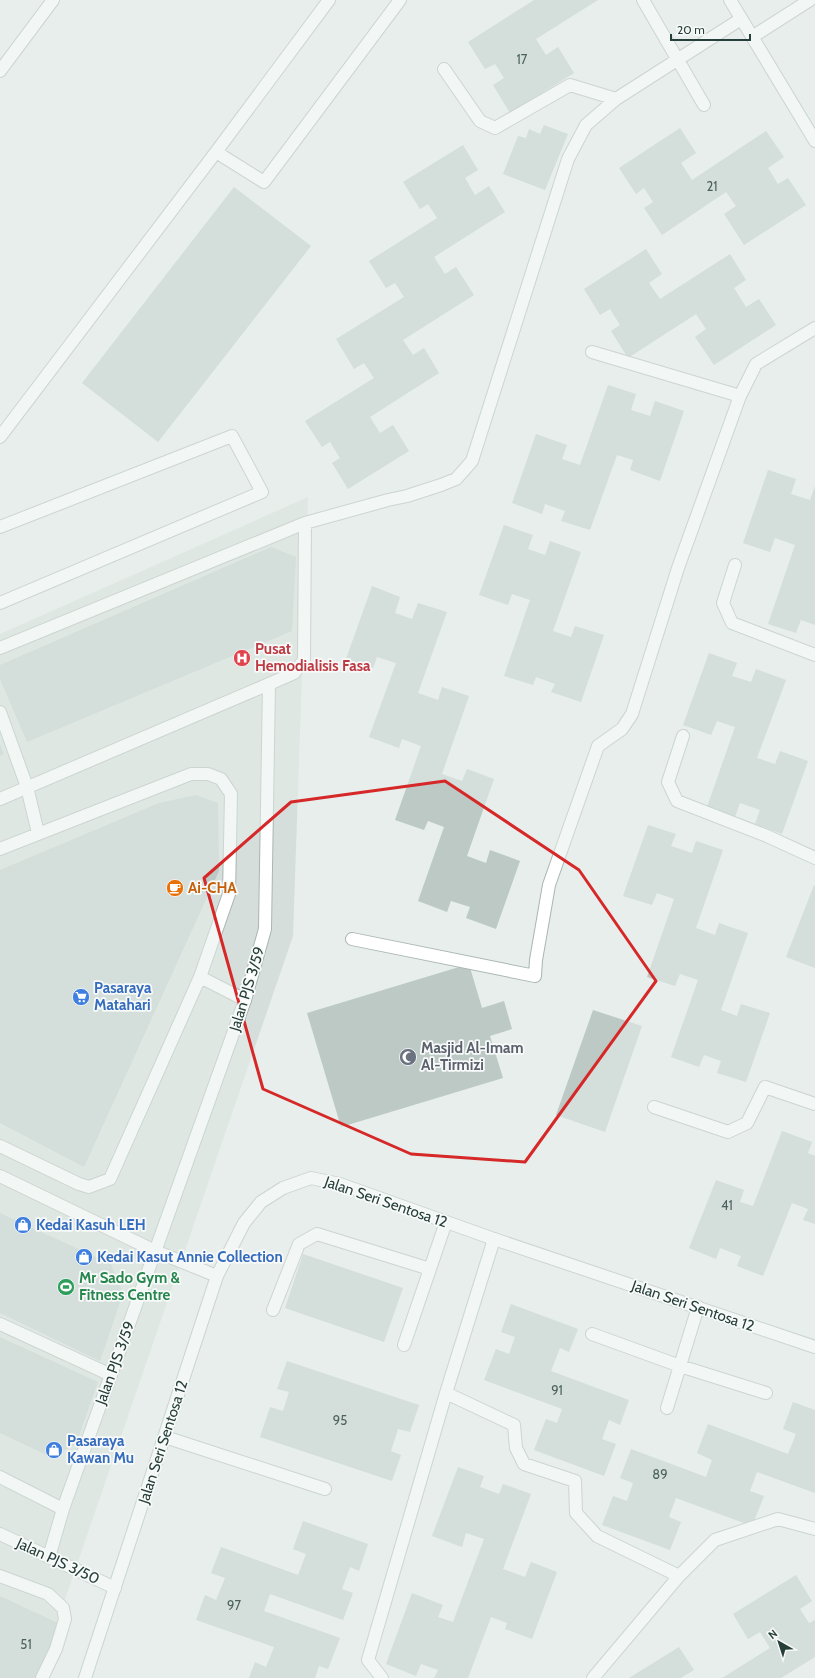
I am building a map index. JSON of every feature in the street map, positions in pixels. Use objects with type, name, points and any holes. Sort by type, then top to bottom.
[{"type":"street","points":[[0,71],[53,0]]},
{"type":"street","points":[[0,437],[329,0]]},
{"type":"street","points":[[216,152],[264,182],[400,0]]},
{"type":"street","points":[[642,0],[704,106]]},
{"type":"street","points":[[730,0],[815,141]]},
{"type":"street","points":[[752,37],[810,0]]},
{"type":"street","points":[[0,648],[305,523],[407,496],[456,479],[472,461],[568,159],[586,125],[616,99],[741,19]]},
{"type":"street","points":[[444,69],[480,121],[495,128],[570,85],[616,99]]},
{"type":"street","points":[[352,940],[535,976],[536,960],[549,885],[569,826],[598,746],[622,729],[632,714],[678,568],[740,396],[756,364],[815,328]]},
{"type":"street","points":[[592,352],[740,396]]},
{"type":"street","points":[[0,527],[232,436],[262,492],[0,604]]},
{"type":"street","points":[[0,799],[294,673],[304,660],[305,523]]},
{"type":"street","points":[[735,564],[724,604],[732,623],[815,655]]},
{"type":"street","name":"Jalan PJS 3/59","points":[[48,1557],[63,1509],[246,1000],[265,929],[269,684]]},
{"type":"street","points":[[0,712],[27,787],[38,832]]},
{"type":"street","points":[[683,736],[668,782],[677,801],[768,836],[815,858]]},
{"type":"street","points":[[0,848],[191,774],[208,774],[221,779],[231,794],[229,894],[200,977],[110,1179],[89,1187],[79,1184],[1,1148]]},
{"type":"street","points":[[200,977],[246,1000]]},
{"type":"street","points":[[654,1107],[728,1132],[748,1123],[765,1087],[815,1104]]},
{"type":"street","points":[[0,1176],[155,1251],[217,1276]]},
{"type":"street","name":"Jalan Seri Sentosa 12","points":[[84,1678],[165,1437],[217,1276],[244,1223],[261,1202],[284,1188],[311,1178],[340,1184],[494,1239],[815,1347]]},
{"type":"street","points":[[404,1345],[446,1222]]},
{"type":"street","points":[[273,1310],[299,1244],[317,1234],[430,1269]]},
{"type":"street","points":[[382,1678],[368,1660],[446,1393],[494,1239]]},
{"type":"street","points":[[667,1408],[698,1308]]},
{"type":"street","points":[[0,1324],[111,1375]]},
{"type":"street","points":[[592,1334],[680,1366],[766,1393]]},
{"type":"street","points":[[446,1393],[514,1425],[516,1448],[524,1464],[575,1481],[576,1513],[597,1536],[679,1576]]},
{"type":"street","points":[[165,1437],[325,1489]]},
{"type":"street","points":[[0,1477],[63,1509]]},
{"type":"street","points":[[593,1678],[679,1576],[715,1540],[778,1518],[815,1529]]},
{"type":"street","name":"Jalan PJS 3/50","points":[[0,1534],[115,1588]]},
{"type":"street","points":[[0,1576],[48,1594],[63,1608],[65,1619],[56,1649],[42,1678]]},
{"type":"highlighted area","points":[[445,781],[579,870],[656,981],[525,1162],[411,1154],[263,1089],[204,878],[291,802]]},
{"type":"shaded area","points":[[308,497],[293,936],[38,1678],[0,1678],[0,634]]},
{"type":"building","points":[[534,0],[598,0],[536,39],[546,55],[558,47],[574,73],[510,113],[493,85],[504,78],[495,64],[485,69],[468,42]]},
{"type":"building","points":[[544,125],[568,134],[545,190],[503,174],[518,136],[526,138],[529,129],[540,134]]},
{"type":"building","points":[[680,128],[696,153],[681,163],[692,180],[766,131],[784,157],[768,168],[778,184],[788,178],[806,205],[744,245],[724,214],[736,206],[726,192],[662,235],[644,208],[653,202],[644,188],[636,194],[619,168]]},
{"type":"building","points":[[463,145],[478,170],[465,178],[475,195],[489,186],[505,212],[434,257],[445,274],[456,267],[474,295],[403,340],[413,355],[424,348],[439,373],[370,417],[380,433],[393,425],[409,451],[348,489],[332,463],[340,458],[330,442],[322,447],[305,421],[374,378],[364,363],[354,369],[336,339],[404,297],[395,283],[386,288],[369,261],[437,218],[428,204],[420,209],[403,182]]},
{"type":"building","points":[[234,187],[311,246],[158,442],[82,383]]},
{"type":"building","points":[[646,249],[662,274],[649,283],[660,299],[730,254],[746,280],[734,288],[746,307],[759,299],[776,325],[714,365],[695,337],[706,329],[696,314],[628,358],[611,331],[620,325],[610,309],[600,315],[584,289]]},
{"type":"building","points":[[608,385],[636,394],[631,410],[650,416],[655,401],[684,411],[660,481],[630,470],[633,460],[617,455],[590,530],[561,521],[565,511],[545,504],[542,514],[512,503],[536,434],[567,445],[562,459],[580,465]]},
{"type":"building","points":[[768,470],[796,479],[791,494],[810,500],[815,486],[815,625],[801,620],[796,633],[768,624],[795,545],[775,538],[770,552],[743,543]]},
{"type":"building","points":[[504,525],[533,535],[528,549],[545,555],[550,541],[581,552],[553,631],[571,637],[575,626],[604,635],[581,702],[551,692],[555,684],[536,677],[533,685],[504,676],[530,600],[512,594],[508,605],[479,595]]},
{"type":"building","points":[[271,547],[296,557],[292,631],[27,742],[0,679],[0,665]]},
{"type":"building","points":[[372,586],[400,597],[395,613],[412,619],[418,603],[447,612],[418,693],[438,700],[442,687],[469,696],[442,774],[462,781],[467,769],[494,779],[467,856],[486,863],[490,850],[520,861],[496,929],[466,918],[470,907],[451,901],[447,912],[418,901],[444,827],[428,821],[424,830],[395,820],[421,746],[402,739],[399,748],[369,737],[396,663],[377,657],[373,668],[346,659]]},
{"type":"building","points":[[709,653],[737,663],[732,676],[751,682],[756,669],[786,680],[757,758],[775,764],[780,751],[808,761],[782,834],[755,824],[760,810],[740,803],[735,817],[707,807],[735,727],[717,721],[711,735],[683,725]]},
{"type":"building","points":[[0,744],[4,754],[0,756]]},
{"type":"building","name":"Pasaraya Matahari","points":[[196,795],[218,803],[219,871],[84,1167],[0,1123],[0,870],[159,803]]},
{"type":"building","points":[[648,825],[676,834],[671,846],[692,853],[696,841],[723,850],[696,928],[715,935],[719,923],[748,933],[721,1010],[737,1016],[741,1004],[770,1013],[746,1082],[717,1073],[721,1061],[704,1055],[699,1067],[671,1057],[698,980],[680,974],[675,986],[647,977],[674,899],[657,893],[652,905],[623,896]]},
{"type":"building","points":[[814,885],[815,886],[815,968],[786,957]]},
{"type":"building","name":"Masjid Al-Imam Al-Tirmizi","points":[[469,964],[482,1008],[504,1001],[512,1029],[490,1036],[503,1078],[341,1127],[307,1013]]},
{"type":"building","points":[[593,1010],[642,1026],[605,1132],[556,1115]]},
{"type":"building","points":[[782,1131],[812,1142],[808,1153],[815,1156],[815,1224],[803,1220],[808,1209],[792,1203],[763,1276],[737,1266],[741,1256],[720,1248],[716,1259],[689,1248],[716,1180],[744,1190],[740,1202],[753,1206]]},
{"type":"building","points":[[0,1213],[111,1264],[123,1294],[100,1361],[0,1313]]},
{"type":"building","points":[[303,1254],[403,1288],[384,1342],[285,1308]]},
{"type":"building","points":[[511,1304],[578,1329],[569,1352],[560,1348],[551,1371],[629,1400],[620,1425],[609,1420],[602,1439],[616,1444],[604,1476],[534,1450],[546,1419],[557,1423],[562,1409],[484,1380],[496,1349],[509,1354],[515,1337],[501,1332]]},
{"type":"building","points":[[0,1337],[98,1382],[76,1444],[51,1457],[0,1433]]},
{"type":"building","points":[[287,1361],[419,1405],[410,1432],[398,1429],[391,1451],[401,1455],[392,1481],[260,1437],[270,1407],[283,1411],[289,1392],[277,1389]]},
{"type":"building","points":[[793,1402],[815,1410],[815,1493],[757,1472],[750,1491],[764,1496],[752,1526],[676,1498],[669,1517],[681,1522],[670,1550],[602,1525],[613,1496],[627,1501],[633,1483],[620,1478],[631,1449],[706,1477],[712,1460],[697,1453],[708,1424],[788,1454],[796,1434],[783,1429]]},
{"type":"building","points":[[458,1467],[484,1476],[480,1487],[499,1494],[503,1484],[531,1494],[503,1569],[525,1577],[531,1562],[557,1572],[532,1639],[505,1629],[507,1623],[491,1617],[468,1678],[434,1678],[438,1670],[421,1664],[416,1676],[386,1664],[412,1593],[443,1605],[438,1617],[453,1622],[484,1539],[466,1533],[462,1547],[432,1536]]},
{"type":"building","points":[[303,1521],[368,1544],[359,1571],[350,1567],[342,1589],[353,1593],[343,1620],[270,1594],[264,1611],[340,1638],[328,1669],[319,1666],[315,1678],[249,1678],[255,1662],[266,1667],[274,1647],[196,1620],[205,1595],[216,1600],[225,1578],[211,1573],[221,1547],[298,1575],[306,1554],[293,1549]]},
{"type":"building","points":[[796,1575],[812,1601],[800,1609],[809,1623],[815,1620],[815,1657],[781,1678],[722,1678],[770,1648],[760,1632],[748,1639],[733,1614]]},
{"type":"building","points":[[0,1596],[62,1625],[37,1678],[0,1678]]},
{"type":"building","points":[[679,1647],[694,1670],[681,1678],[629,1678]]},
{"type":"place","name":"Pusat Hemodialisis Fasa","points":[[242,658]]},
{"type":"place","name":"Ai-CHA","points":[[175,888]]},
{"type":"place","name":"Pasaraya Matahari","points":[[81,997]]},
{"type":"place","name":"Masjid Al-Imam Al-Tirmizi","points":[[408,1057]]},
{"type":"place","name":"Kedai Kasuh LEH","points":[[23,1225]]},
{"type":"place","name":"Kedai Kasut Annie Collection","points":[[84,1257]]},
{"type":"place","name":"Mr Sado Gym & Fitness Centre","points":[[66,1287]]},
{"type":"place","name":"Pasaraya Kawan Mu","points":[[54,1450]]}]
